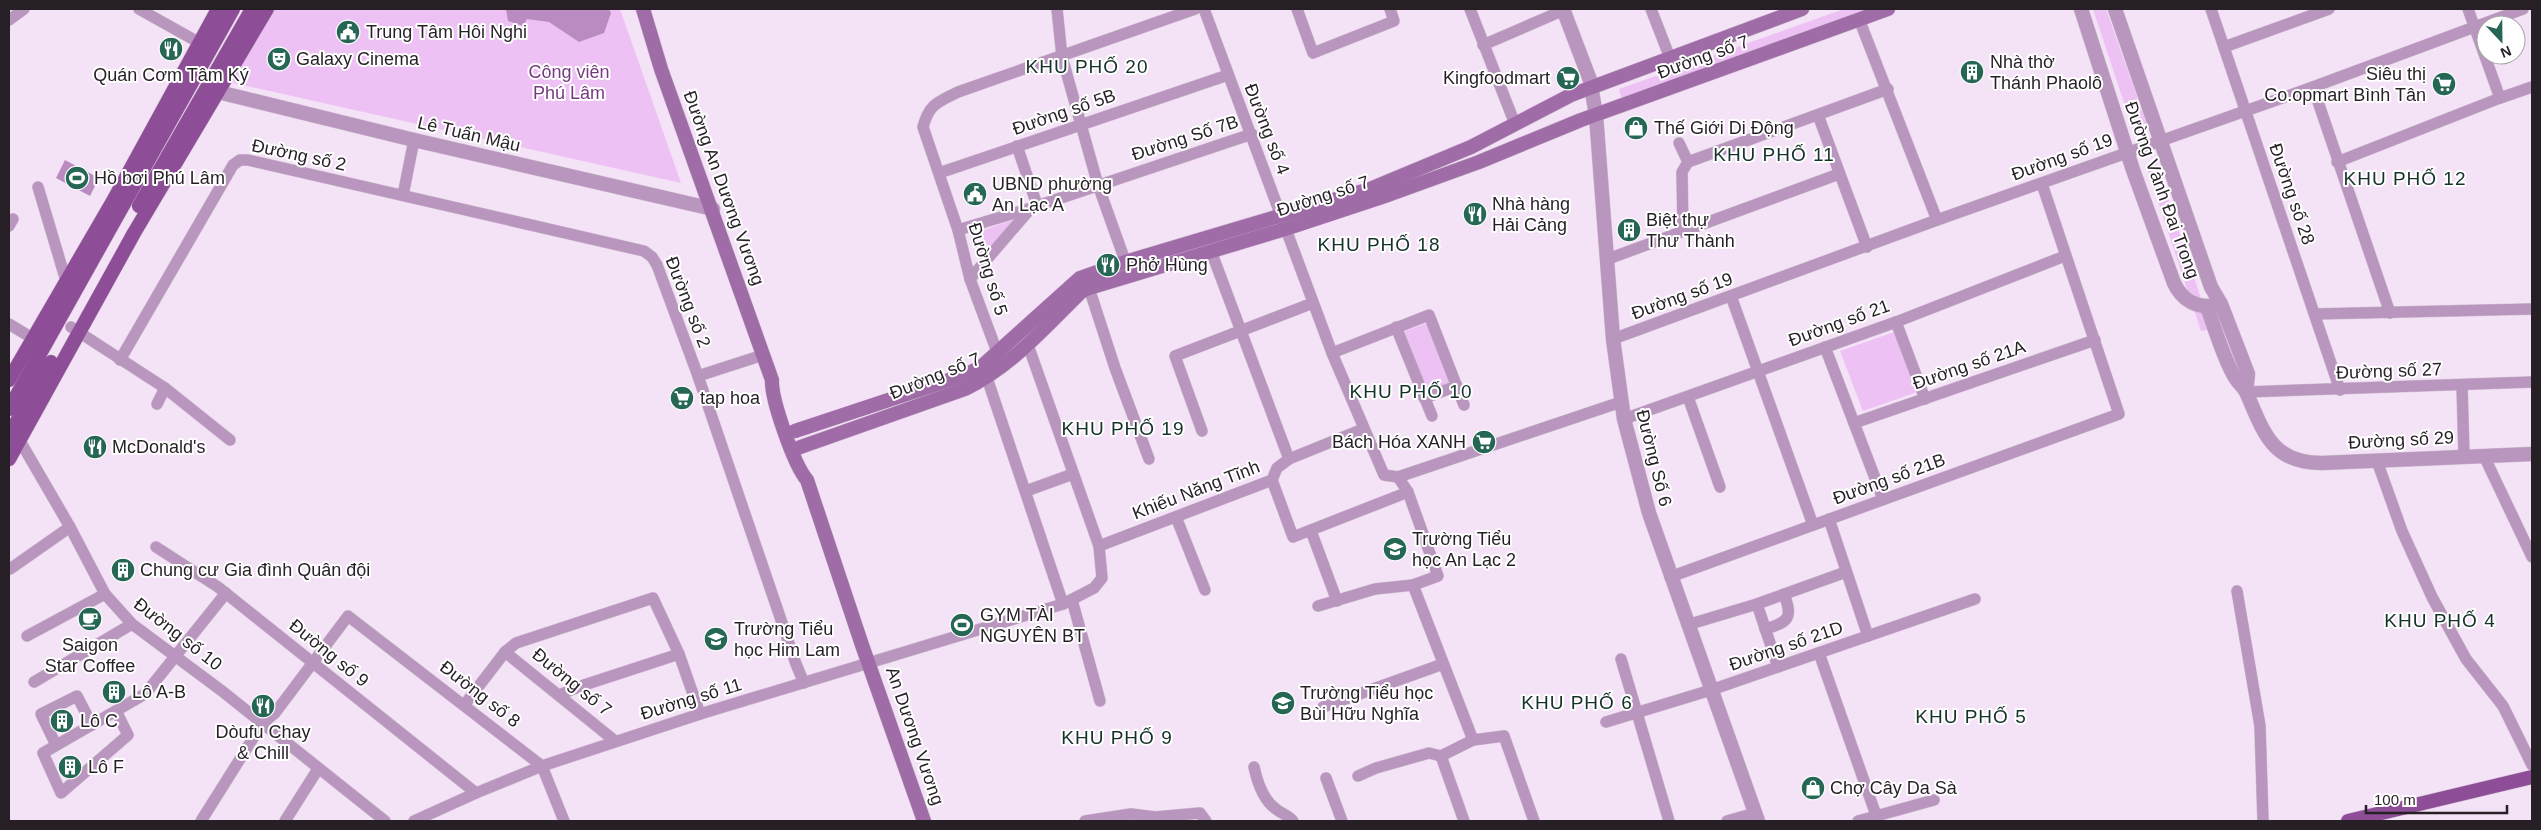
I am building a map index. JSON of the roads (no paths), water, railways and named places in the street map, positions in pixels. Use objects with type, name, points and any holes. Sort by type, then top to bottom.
[{"type":"main road","points":[[9,459],[13,432],[75,330],[252,18],[267,9]]},
{"type":"main road","name":"Đường An Dương Vương","points":[[643,9],[661,68],[713,209],[762,355],[772,380],[780,388],[796,448],[800,472],[807,480],[869,663]]},
{"type":"main road","name":"Đường số 7","points":[[796,448],[965,388],[987,378],[1000,360],[1080,278],[1211,252],[1471,147],[1592,87],[1802,9]]},
{"type":"main road","name":"Đường số 7","points":[[791,433],[967,374],[1000,360],[1028,345],[1082,291],[1127,268],[1283,223],[1470,165],[1596,115],[1888,9]]},
{"type":"main road","points":[[9,409],[113,200],[198,42],[226,10]]},
{"type":"main road","points":[[226,10],[252,18]]},
{"type":"main road","points":[[9,380],[32,338],[71,284],[226,10]]},
{"type":"main road","name":"An Dương Vương","points":[[869,663],[924,821]]},
{"type":"main road","points":[[2348,821],[2532,777]]},
{"type":"street","points":[[9,20],[24,9]]},
{"type":"street","points":[[139,9],[198,42]]},
{"type":"street","points":[[1057,9],[1062,57],[1098,185],[1127,268]]},
{"type":"street","name":"Đường số 5","points":[[1000,360],[970,279],[958,230],[923,127],[927,111],[942,99],[958,92],[1195,9]]},
{"type":"street","name":"Đường số 4","points":[[1204,9],[1252,134],[1313,303],[1363,429]]},
{"type":"street","points":[[1297,9],[1313,53],[1394,21],[1390,9]]},
{"type":"street","points":[[1470,9],[1515,124]]},
{"type":"street","points":[[1483,45],[1563,9],[1592,87]]},
{"type":"street","points":[[1651,9],[1670,58]]},
{"type":"street","name":"Đường Vành Đai Trong","points":[[2081,9],[2127,152],[2176,288],[2191,303],[2214,306]]},
{"type":"street","name":"Đường Vành Đai Trong","points":[[2115,9],[2211,287],[2214,306],[2248,374],[2246,392],[2262,430],[2276,446]]},
{"type":"street","name":"Đường số 28","points":[[2211,9],[2340,390]]},
{"type":"street","points":[[2224,47],[2329,9]]},
{"type":"street","points":[[2468,9],[2500,98]]},
{"type":"street","name":"Đường số 19","points":[[1613,339],[1937,220],[2313,87],[2523,9]]},
{"type":"street","points":[[1860,19],[1937,220]]},
{"type":"street","name":"Đường số 5B","points":[[940,173],[1228,75]]},
{"type":"street","name":"Đường Số 6","points":[[1592,87],[1596,115],[1613,339],[1624,419],[1648,513],[1757,817]]},
{"type":"street","points":[[2313,87],[2337,162],[2390,312]]},
{"type":"street","points":[[1683,231],[1682,172],[1688,162],[1888,88]]},
{"type":"street","points":[[2337,162],[2500,98],[2532,88]]},
{"type":"street","name":"Lê Tuấn Mậu","points":[[212,91],[713,209]]},
{"type":"street","points":[[1818,115],[1867,247]]},
{"type":"street","name":"Đường Số 7B","points":[[958,230],[1034,207],[1252,134]]},
{"type":"street","points":[[403,195],[414,140]]},
{"type":"street","points":[[1679,144],[1688,162]]},
{"type":"street","points":[[970,279],[1034,207],[1017,146]]},
{"type":"street","name":"Đường số 2","points":[[120,360],[233,165],[240,160],[248,160],[644,251],[657,264],[698,376],[804,684]]},
{"type":"street","points":[[1608,259],[1839,174]]},
{"type":"street","points":[[2042,184],[2094,340]]},
{"type":"street","points":[[38,187],[71,284]]},
{"type":"street","points":[[1211,252],[1289,459]]},
{"type":"street","name":"Đường số 21","points":[[1624,419],[1896,322],[2066,256]]},
{"type":"street","points":[[1089,288],[1150,459]]},
{"type":"street","points":[[1731,296],[1813,524]]},
{"type":"street","points":[[1202,431],[1175,356],[1241,329],[1313,303]]},
{"type":"street","points":[[2314,314],[2532,309]]},
{"type":"street","points":[[1332,353],[1429,314],[1464,405]]},
{"type":"street","points":[[1896,322],[1925,399]]},
{"type":"street","points":[[9,324],[32,338]]},
{"type":"street","points":[[1396,327],[1432,416]]},
{"type":"street","points":[[75,330],[165,388],[230,440]]},
{"type":"street","name":"Đường số 21A","points":[[1854,423],[2094,340]]},
{"type":"street","name":"Đường số 21B","points":[[1670,577],[2119,414],[2094,340]]},
{"type":"street","points":[[869,663],[1068,602],[1094,588],[1102,578],[1099,546],[1028,345]]},
{"type":"street","points":[[1826,347],[1883,499]]},
{"type":"street","name":"Đường số 2","points":[[698,376],[762,355]]},
{"type":"street","points":[[987,378],[1026,491],[1068,602],[1100,701]]},
{"type":"street","name":"Đường số 27","points":[[2246,392],[2532,382]]},
{"type":"street","points":[[2462,385],[2464,456]]},
{"type":"street","points":[[1424,398],[1457,386]]},
{"type":"street","points":[[157,404],[165,388]]},
{"type":"street","points":[[1688,397],[1720,488]]},
{"type":"street","points":[[1363,429],[1384,475],[1398,477],[1621,402]]},
{"type":"street","name":"Khiếu Năng Tĩnh","points":[[1099,546],[1272,480],[1277,468],[1289,459],[1363,429]]},
{"type":"street","name":"Đường số 10","points":[[13,432],[70,527],[105,594],[132,624],[176,656],[384,821]]},
{"type":"street","name":"Đường số 29","points":[[2276,446],[2300,462],[2377,461],[2532,454]]},
{"type":"street","points":[[2484,456],[2532,557]]},
{"type":"street","points":[[2377,461],[2402,531],[2432,597],[2466,659],[2503,706],[2532,765]]},
{"type":"street","points":[[1026,491],[1073,474]]},
{"type":"street","points":[[1318,606],[1375,589],[1413,585],[1438,576],[1408,492],[1398,477]]},
{"type":"street","points":[[1272,480],[1293,537],[1408,492]]},
{"type":"street","points":[[1176,517],[1205,590]]},
{"type":"street","points":[[1829,519],[1868,636]]},
{"type":"street","points":[[10,569],[70,527]]},
{"type":"street","points":[[1311,531],[1337,601]]},
{"type":"street","name":"Đường số 9","points":[[156,547],[226,593],[476,792]]},
{"type":"street","points":[[1687,625],[1757,604],[1846,572]]},
{"type":"street","points":[[1413,585],[1473,740]]},
{"type":"street","points":[[2237,591],[2260,726],[2263,821]]},
{"type":"street","points":[[116,711],[128,735],[61,793],[43,753],[144,694],[226,593]]},
{"type":"street","points":[[27,636],[105,594]]},
{"type":"street","points":[[1765,629],[1782,623],[1788,617],[1789,608],[1784,594]]},
{"type":"street","points":[[465,704],[505,652],[516,643],[653,598],[679,654],[700,714]]},
{"type":"street","name":"Đường số 21D","points":[[1606,722],[1711,690],[1975,599]]},
{"type":"street","points":[[1757,604],[1778,667]]},
{"type":"street","name":"Đường số 8","points":[[313,662],[348,616],[465,704],[542,766],[564,821]]},
{"type":"street","points":[[34,682],[132,624]]},
{"type":"street","name":"Đường số 7","points":[[505,652],[615,741]]},
{"type":"street","points":[[1820,653],[1876,815]]},
{"type":"street","points":[[559,695],[679,654]]},
{"type":"street","points":[[1621,659],[1669,821]]},
{"type":"street","points":[[201,821],[218,790],[262,724],[275,713],[313,662]]},
{"type":"street","name":"Đường số 11","points":[[414,821],[476,792],[542,766],[700,714],[869,663]]},
{"type":"street","points":[[1323,707],[1443,664]]},
{"type":"street","points":[[56,745],[41,714],[77,696],[92,724]]},
{"type":"street","points":[[1358,776],[1376,768],[1429,753],[1441,756],[1473,740],[1504,736],[1534,821]]},
{"type":"street","points":[[1441,756],[1464,821]]},
{"type":"street","points":[[1254,767],[1258,785],[1274,808],[1292,821]]},
{"type":"street","points":[[284,821],[318,769]]},
{"type":"street","points":[[1326,778],[1342,821]]},
{"type":"street","points":[[1858,821],[1934,800]]},
{"type":"street","points":[[1092,821],[1131,814],[1155,817],[1200,812],[1206,821]]},
{"type":"street","points":[[1727,821],[1757,817]]},
{"type":"place","name":"Trung Tâm Hôi Nghi","points":[[348,32]]},
{"type":"place","name":"Quán Cơm Tâm Ký","points":[[171,49]]},
{"type":"place","name":"Galaxy Cinema","points":[[279,59]]},
{"type":"place","name":"Nhà thờ Thánh Phaolô","points":[[1972,72]]},
{"type":"place","name":"Kingfoodmart","points":[[1568,78]]},
{"type":"place","name":"Siêu thị Co.opmart Bình Tân","points":[[2444,84]]},
{"type":"place","name":"Thế Giới Di Động","points":[[1636,128]]},
{"type":"place","name":"Hồ bơi Phú Lâm","points":[[77,178]]},
{"type":"place","name":"UBND phường An Lạc A","points":[[975,194]]},
{"type":"place","name":"Nhà hàng Hải Cảng","points":[[1475,214]]},
{"type":"place","name":"Biệt thự Thư Thành","points":[[1629,230]]},
{"type":"place","name":"Phở Hùng","points":[[1108,265]]},
{"type":"place","name":"tap hoa","points":[[682,398]]},
{"type":"place","name":"Bách Hóa XANH","points":[[1484,442]]},
{"type":"place","name":"McDonald's","points":[[95,447]]},
{"type":"place","name":"Trường Tiểu học An Lạc 2","points":[[1395,549]]},
{"type":"place","name":"Chung cư Gia đình Quân đội","points":[[123,570]]},
{"type":"place","name":"Saigon Star Coffee","points":[[90,619]]},
{"type":"place","name":"GYM TÀI NGUYÊN BT","points":[[962,625]]},
{"type":"place","name":"Trường Tiểu học Him Lam","points":[[716,639]]},
{"type":"place","name":"Lô A-B","points":[[114,692]]},
{"type":"place","name":"Trường Tiểu học Bùi Hữu Nghĩa","points":[[1283,703]]},
{"type":"place","name":"Dòufu Chay & Chill","points":[[263,706]]},
{"type":"place","name":"Lô C","points":[[62,721]]},
{"type":"place","name":"Lô F","points":[[70,767]]},
{"type":"place","name":"Chợ Cây Da Sà","points":[[1813,788]]},
{"type":"district","name":"KHU PHỐ 20","points":[[1087,66]]},
{"type":"district","name":"KHU PHỐ 11","points":[[1774,154]]},
{"type":"district","name":"KHU PHỐ 12","points":[[2405,178]]},
{"type":"district","name":"KHU PHỐ 18","points":[[1379,244]]},
{"type":"district","name":"KHU PHỐ 10","points":[[1411,391]]},
{"type":"district","name":"KHU PHỐ 19","points":[[1123,428]]},
{"type":"district","name":"KHU PHỐ 4","points":[[2440,620]]},
{"type":"district","name":"KHU PHỐ 6","points":[[1577,702]]},
{"type":"district","name":"KHU PHỐ 5","points":[[1971,716]]},
{"type":"district","name":"KHU PHỐ 9","points":[[1117,737]]},
{"type":"park label","name":"Công viên Phú Lâm","points":[[569,82]]}]
